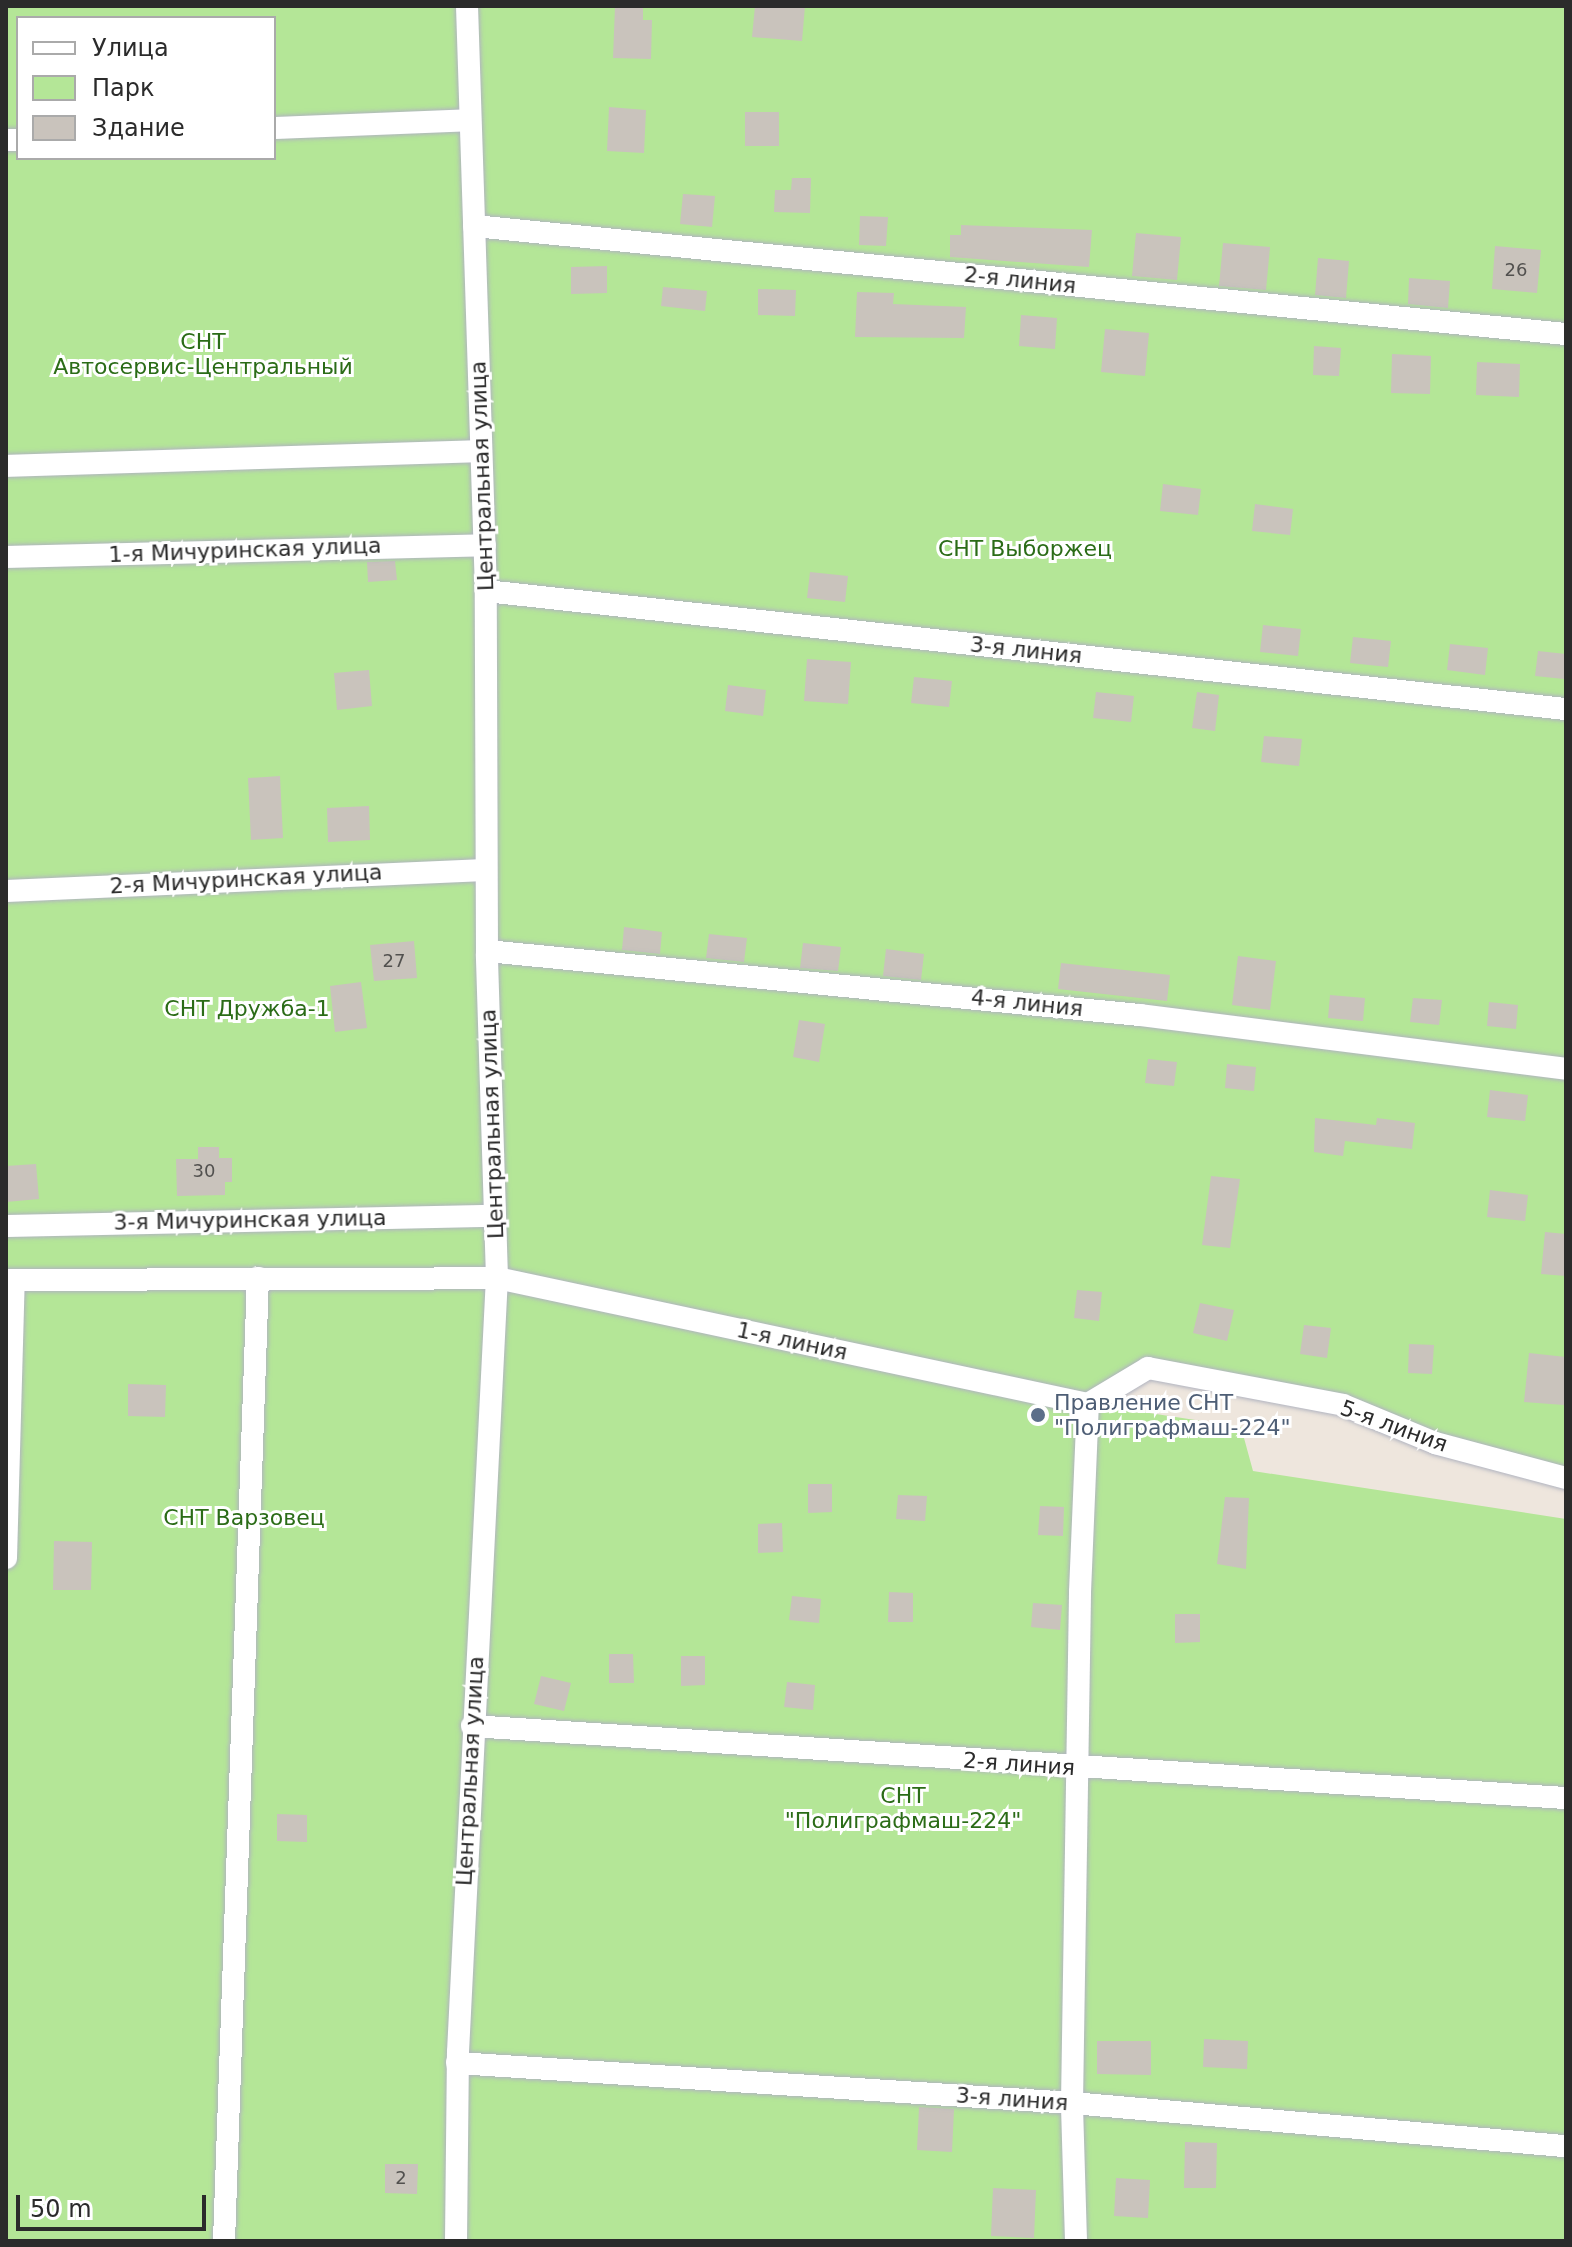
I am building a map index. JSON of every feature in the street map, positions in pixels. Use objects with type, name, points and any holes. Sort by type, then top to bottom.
[{"type":"street","name":"Центральная улица","points":[[456,2241],[457,2063],[497,1278],[487,951],[485,545],[467,6]]},
{"type":"street","points":[[276,128],[470,120]]},
{"type":"street","name":"2-я линия","points":[[474,226],[1566,334]]},
{"type":"street","points":[[6,466],[481,451]]},
{"type":"street","name":"1-я Мичуринская улица","points":[[6,557],[485,545]]},
{"type":"street","name":"3-я линия","points":[[486,591],[1566,709]]},
{"type":"street","name":"2-я Мичуринская улица","points":[[6,891],[486,870]]},
{"type":"street","name":"4-я линия","points":[[487,951],[1140,1015],[1566,1069]]},
{"type":"street","name":"3-я Мичуринская улица","points":[[6,1226],[495,1216]]},
{"type":"street","points":[[224,2241],[258,1278]]},
{"type":"street","name":"1-я линия","points":[[10,1280],[497,1278],[1088,1404]]},
{"type":"street","points":[[6,1558],[10,1280]]},
{"type":"street","name":"5-я линия","points":[[1088,1404],[1148,1368],[1343,1405],[1435,1443],[1566,1478]]},
{"type":"street","points":[[1076,2241],[1072,2103],[1088,1404]]},
{"type":"street","name":"2-я линия","points":[[472,1726],[1566,1798]]},
{"type":"street","name":"3-я линия","points":[[457,2063],[1072,2103],[1566,2146]]},
{"type":"green space","points":[[6,6],[1566,6],[1566,1478],[1346,1413],[1148,1368],[1084,1403],[1241,1427],[1253,1471],[1566,1519],[1566,2241],[6,2241]]},
{"type":"building","points":[[615,6],[643,6],[643,20],[652,20],[651,59],[613,58]]},
{"type":"building","points":[[755,6],[805,6],[802,41],[752,37]]},
{"type":"building","points":[[609,107],[646,110],[644,153],[607,151]]},
{"type":"building","points":[[745,112],[779,112],[779,146],[745,146]]},
{"type":"building","points":[[792,178],[811,178],[810,213],[774,212],[775,190],[791,190]]},
{"type":"building","points":[[683,194],[715,196],[712,227],[680,224]]},
{"type":"building","points":[[860,216],[888,217],[886,246],[859,245]]},
{"type":"building","points":[[961,225],[1092,230],[1089,267],[950,257],[950,235],[961,235]]},
{"type":"building","points":[[1136,233],[1181,237],[1177,280],[1132,276]]},
{"type":"building","points":[[1223,243],[1270,247],[1266,290],[1219,286]]},
{"type":"building","points":[[1495,246],[1541,250],[1537,293],[1492,289]]},
{"type":"building","points":[[1318,258],[1349,261],[1346,298],[1315,295]]},
{"type":"building","points":[[607,266],[607,293],[571,294],[571,267]]},
{"type":"building","points":[[1409,278],[1450,281],[1448,308],[1408,304]]},
{"type":"building","points":[[663,287],[707,291],[705,311],[661,306]]},
{"type":"building","points":[[758,289],[796,290],[795,316],[758,315]]},
{"type":"building","points":[[857,292],[894,293],[893,304],[966,307],[964,338],[855,337]]},
{"type":"building","points":[[1021,315],[1057,318],[1055,349],[1019,346]]},
{"type":"building","points":[[1105,329],[1149,333],[1145,376],[1101,372]]},
{"type":"building","points":[[1314,346],[1341,348],[1339,376],[1313,375]]},
{"type":"building","points":[[1392,354],[1431,356],[1430,394],[1391,393]]},
{"type":"building","points":[[1477,362],[1520,364],[1519,397],[1476,395]]},
{"type":"building","points":[[1163,484],[1201,489],[1198,515],[1160,511]]},
{"type":"building","points":[[1255,504],[1293,509],[1290,535],[1252,531]]},
{"type":"building","points":[[395,561],[397,580],[368,582],[367,562]]},
{"type":"building","points":[[810,572],[848,576],[845,602],[807,598]]},
{"type":"building","points":[[1263,625],[1301,629],[1298,656],[1260,652]]},
{"type":"building","points":[[1353,637],[1391,641],[1388,667],[1350,663]]},
{"type":"building","points":[[1450,644],[1488,648],[1485,675],[1447,670]]},
{"type":"building","points":[[1538,651],[1566,654],[1564,679],[1535,676]]},
{"type":"building","points":[[807,659],[851,662],[848,704],[804,701]]},
{"type":"building","points":[[369,670],[372,706],[337,710],[334,673]]},
{"type":"building","points":[[914,677],[952,681],[949,707],[911,703]]},
{"type":"building","points":[[728,685],[766,690],[763,716],[725,711]]},
{"type":"building","points":[[1096,692],[1134,696],[1131,722],[1093,718]]},
{"type":"building","points":[[1197,692],[1219,695],[1215,731],[1192,728]]},
{"type":"building","points":[[1264,736],[1302,739],[1299,766],[1261,762]]},
{"type":"building","points":[[280,776],[283,838],[251,840],[248,778]]},
{"type":"building","points":[[369,806],[370,840],[328,842],[327,808]]},
{"type":"building","points":[[624,927],[662,932],[660,954],[622,950]]},
{"type":"building","points":[[709,934],[747,938],[744,962],[706,958]]},
{"type":"building","points":[[414,941],[417,978],[374,981],[370,945]]},
{"type":"building","points":[[803,943],[841,947],[838,971],[800,968]]},
{"type":"building","points":[[886,949],[924,954],[921,980],[883,976]]},
{"type":"building","points":[[1238,956],[1276,961],[1270,1010],[1232,1005]]},
{"type":"building","points":[[1061,963],[1170,975],[1167,1001],[1058,989]]},
{"type":"building","points":[[361,982],[367,1028],[335,1032],[330,986]]},
{"type":"building","points":[[1330,995],[1365,998],[1363,1021],[1328,1018]]},
{"type":"building","points":[[1413,998],[1442,1000],[1439,1025],[1410,1022]]},
{"type":"building","points":[[1489,1002],[1518,1005],[1516,1029],[1487,1026]]},
{"type":"building","points":[[799,1020],[825,1024],[819,1062],[793,1057]]},
{"type":"building","points":[[1148,1059],[1177,1062],[1174,1086],[1145,1083]]},
{"type":"building","points":[[1227,1064],[1256,1067],[1254,1091],[1225,1088]]},
{"type":"building","points":[[1490,1090],[1528,1095],[1525,1121],[1487,1117]]},
{"type":"building","points":[[1315,1118],[1376,1125],[1377,1118],[1415,1123],[1412,1149],[1345,1141],[1343,1156],[1314,1152]]},
{"type":"building","points":[[198,1147],[219,1147],[219,1158],[232,1158],[232,1182],[225,1182],[225,1195],[177,1196],[176,1159],[198,1159]]},
{"type":"building","points":[[36,1164],[39,1199],[6,1202],[6,1166]]},
{"type":"building","points":[[1211,1176],[1240,1179],[1230,1248],[1202,1245]]},
{"type":"building","points":[[1490,1190],[1528,1195],[1525,1221],[1487,1217]]},
{"type":"building","points":[[1545,1232],[1566,1234],[1566,1276],[1541,1274]]},
{"type":"building","points":[[1077,1290],[1102,1292],[1099,1321],[1074,1318]]},
{"type":"building","points":[[1200,1303],[1234,1310],[1227,1341],[1193,1333]]},
{"type":"building","points":[[1304,1325],[1331,1328],[1327,1358],[1300,1354]]},
{"type":"building","points":[[1409,1344],[1434,1345],[1432,1374],[1408,1373]]},
{"type":"building","points":[[1529,1353],[1566,1357],[1564,1405],[1524,1402]]},
{"type":"building","points":[[128,1384],[166,1385],[165,1417],[128,1416]]},
{"type":"building","points":[[808,1484],[832,1484],[832,1512],[808,1513]]},
{"type":"building","points":[[898,1495],[927,1496],[925,1521],[896,1519]]},
{"type":"building","points":[[1225,1497],[1249,1498],[1246,1569],[1217,1564]]},
{"type":"building","points":[[1040,1506],[1064,1507],[1063,1536],[1038,1535]]},
{"type":"building","points":[[782,1523],[783,1552],[758,1553],[758,1524]]},
{"type":"building","points":[[54,1541],[92,1542],[91,1590],[53,1590]]},
{"type":"building","points":[[889,1592],[913,1593],[913,1622],[888,1622]]},
{"type":"building","points":[[792,1596],[821,1599],[819,1623],[789,1620]]},
{"type":"building","points":[[1033,1603],[1062,1605],[1060,1630],[1031,1627]]},
{"type":"building","points":[[1175,1614],[1200,1614],[1200,1642],[1175,1643]]},
{"type":"building","points":[[609,1654],[633,1654],[634,1683],[609,1683]]},
{"type":"building","points":[[681,1656],[705,1656],[705,1685],[681,1686]]},
{"type":"building","points":[[541,1676],[571,1683],[564,1711],[534,1704]]},
{"type":"building","points":[[787,1682],[815,1685],[813,1710],[784,1707]]},
{"type":"building","points":[[277,1814],[307,1815],[307,1842],[277,1841]]},
{"type":"building","points":[[1204,2039],[1248,2041],[1247,2069],[1203,2067]]},
{"type":"building","points":[[1097,2041],[1151,2041],[1151,2075],[1097,2074]]},
{"type":"building","points":[[919,2107],[954,2109],[952,2152],[917,2150]]},
{"type":"building","points":[[1185,2142],[1217,2143],[1216,2188],[1184,2188]]},
{"type":"building","points":[[385,2164],[418,2164],[417,2194],[385,2193]]},
{"type":"building","points":[[1116,2178],[1150,2180],[1148,2218],[1114,2216]]},
{"type":"building","points":[[993,2188],[1036,2190],[1034,2238],[991,2236]]},
{"type":"place","name":"Правление СНТ \"Полиграфмаш-224\"","points":[[1038,1415]]},
{"type":"park label","name":"СНТ Автосервис-Центральный","points":[[203,354]]},
{"type":"park label","name":"СНТ Выборжец","points":[[1025,549]]},
{"type":"park label","name":"СНТ Дружба-1","points":[[247,1009]]},
{"type":"park label","name":"СНТ Варзовец","points":[[244,1518]]},
{"type":"park label","name":"СНТ \"Полиграфмаш-224\"","points":[[903,1808]]}]
